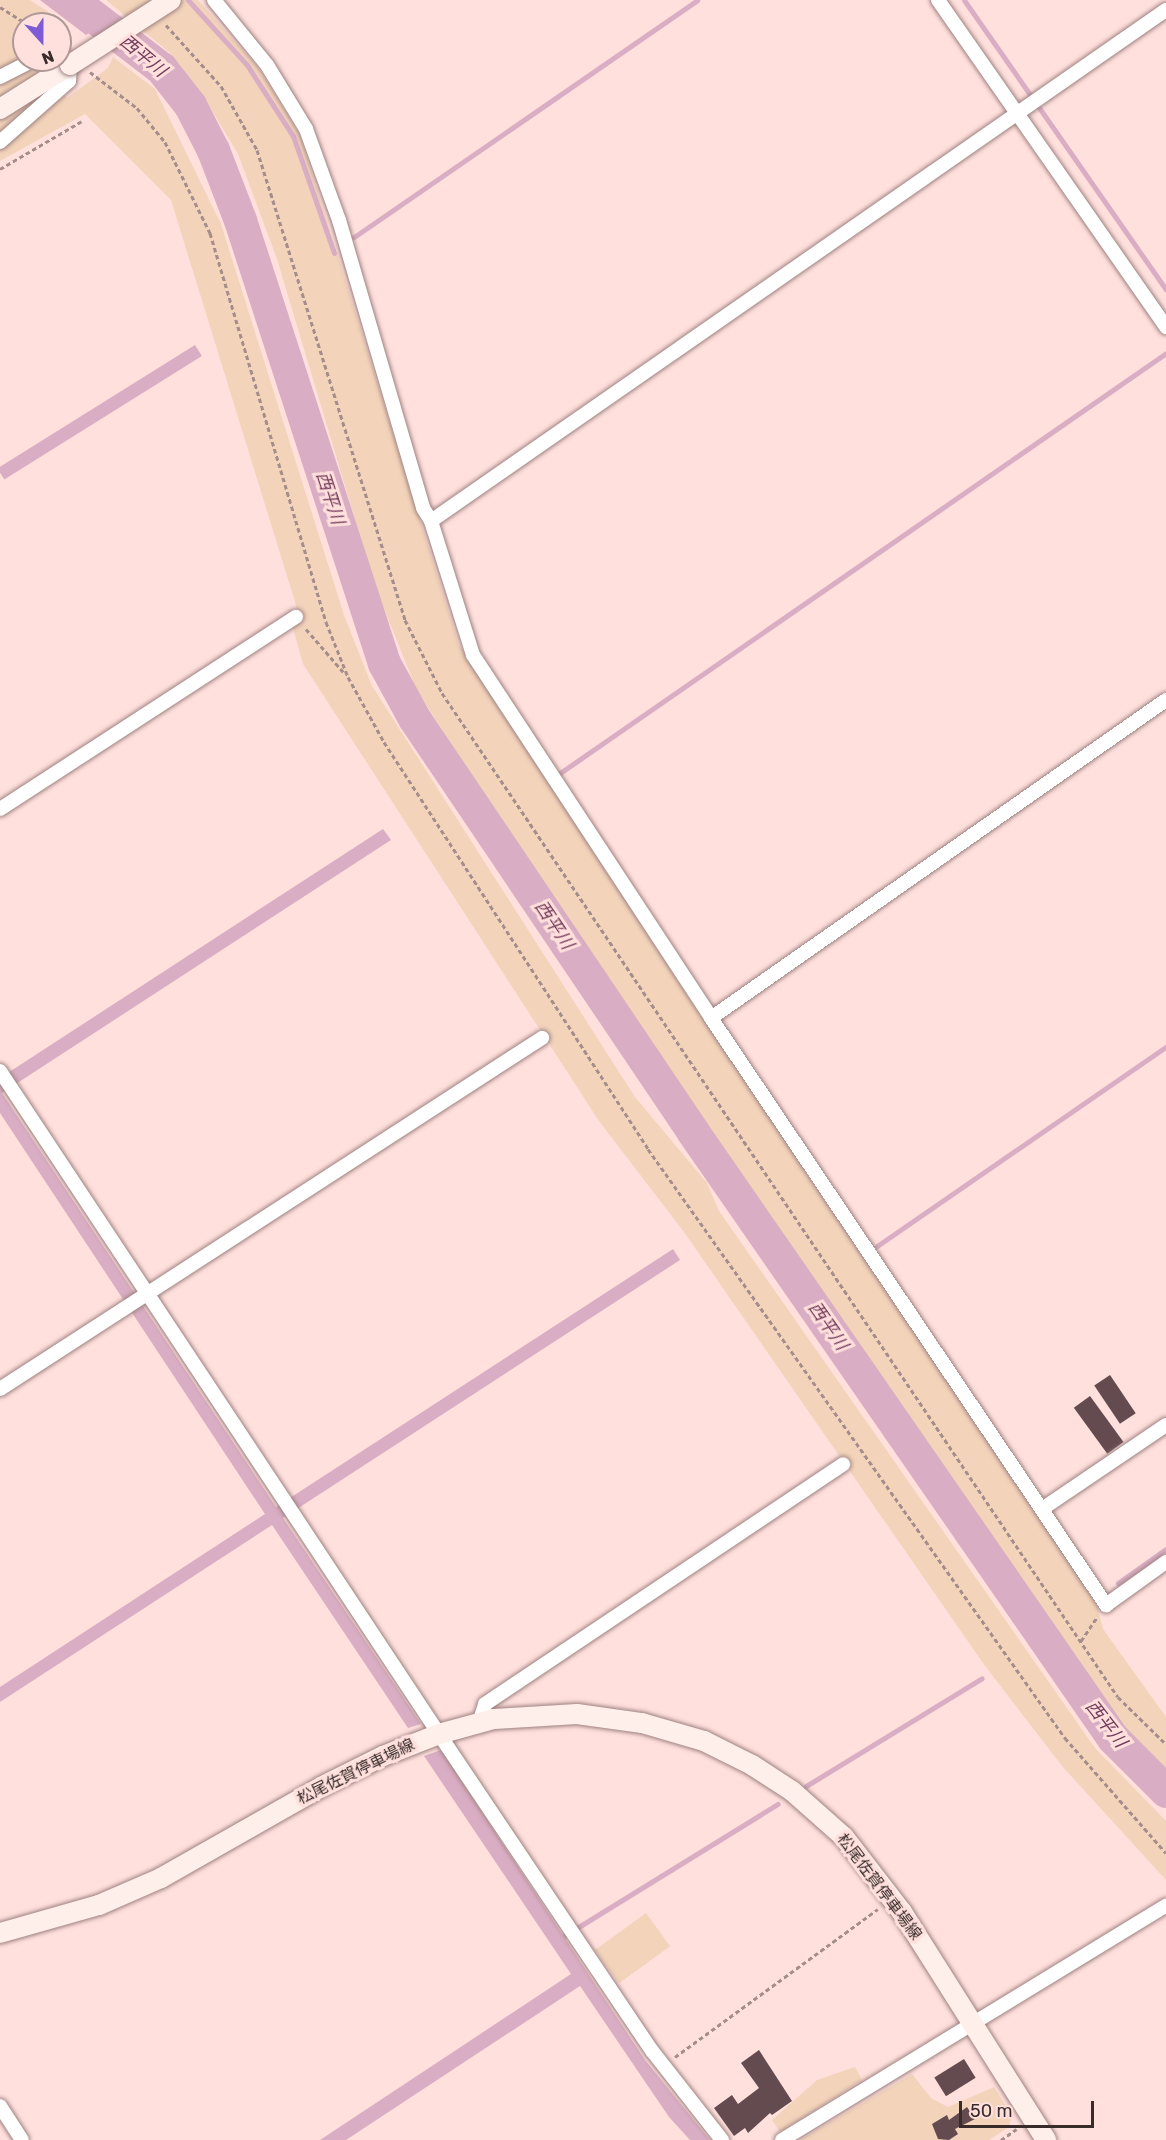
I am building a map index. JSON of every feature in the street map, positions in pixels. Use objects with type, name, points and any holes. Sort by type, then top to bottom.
[{"type":"main road","points":[[72,54],[171,0]]},
{"type":"main road","points":[[0,109],[47,72]]},
{"type":"main road","name":"松尾佐賀停車場線","points":[[0,1934],[99,1905],[161,1878],[321,1787],[383,1755],[438,1734],[479,1723],[577,1714],[642,1723],[704,1741],[792,1791],[844,1837],[892,1899],[1046,2140]]},
{"type":"street","points":[[214,0],[267,65],[306,129],[339,220],[423,508],[431,521],[473,655],[711,1018],[1106,1605],[1166,1562]]},
{"type":"street","points":[[938,0],[1166,327]]},
{"type":"street","points":[[431,521],[1166,10]]},
{"type":"street","points":[[0,142],[69,81],[67,72]]},
{"type":"street","points":[[0,809],[296,618]]},
{"type":"street","points":[[711,1018],[1166,700]]},
{"type":"street","points":[[0,1389],[542,1038]]},
{"type":"street","points":[[0,1071],[438,1734],[663,2065],[722,2140]]},
{"type":"street","points":[[1042,1509],[1166,1425]]},
{"type":"street","points":[[479,1723],[485,1704],[843,1464]]},
{"type":"street","points":[[782,2140],[1166,1906]]},
{"type":"street","points":[[0,2106],[22,2140]]},
{"type":"path","points":[[72,62],[98,76],[137,108],[165,141],[210,233],[326,622],[348,677],[384,741],[655,1159],[1065,1738],[1166,1853]]},
{"type":"path","points":[[0,169],[82,122]]},
{"type":"path","points":[[296,618],[348,677]]},
{"type":"path","points":[[1081,1641],[1106,1605]]},
{"type":"path","points":[[663,2065],[892,1899]]},
{"type":"shaded area","points":[[0,0],[30,0],[48,12],[12,12],[12,72],[41,72],[67,98],[108,68],[113,57],[155,89],[221,224],[344,615],[372,686],[635,1097],[707,1183],[719,1211],[1095,1748],[1166,1821],[1166,1880],[1062,1766],[985,1666],[684,1232],[599,1121],[303,664],[293,628],[296,605],[171,200],[85,114],[0,161]]},
{"type":"shaded area","points":[[40,0],[95,0],[115,15],[86,35],[72,24],[72,12],[56,12]]},
{"type":"shaded area","points":[[106,0],[198,0],[259,69],[300,135],[459,645],[708,1027],[1096,1602],[1103,1629],[1166,1717],[1166,1770],[1122,1725],[1028,1593],[613,991],[417,691],[375,586],[277,259],[238,154],[202,94],[170,53]]},
{"type":"shaded area","points":[[195,345],[202,356],[4,479],[0,473],[0,467]]},
{"type":"shaded area","points":[[383,829],[391,840],[2,1093],[276,1507],[673,1249],[680,1260],[283,1518],[421,1724],[408,1728],[272,1525],[0,1702],[0,1687],[265,1514],[0,1113],[0,1078]]},
{"type":"shaded area","points":[[441,1750],[645,2060],[710,2140],[690,2140],[669,2117],[580,1986],[346,2140],[320,2140],[571,1974],[424,1756]]},
{"type":"shaded area","points":[[646,1913],[670,1946],[619,1983],[595,1950]]},
{"type":"shaded area","points":[[855,2067],[862,2080],[780,2132],[772,2120],[817,2080]]},
{"type":"shaded area","points":[[912,2074],[931,2098],[948,2107],[994,2087],[1012,2116],[1009,2127],[989,2140],[800,2140]]},
{"type":"building","points":[[1110,1375],[1136,1413],[1120,1424],[1094,1386]]},
{"type":"building","points":[[1090,1396],[1124,1442],[1107,1454],[1074,1408]]},
{"type":"building","points":[[759,2050],[792,2101],[772,2115],[770,2113],[748,2133],[745,2128],[734,2136],[714,2108],[732,2095],[738,2104],[759,2088],[741,2063]]},
{"type":"building","points":[[964,2059],[976,2078],[946,2096],[934,2078]]},
{"type":"building","points":[[967,2107],[975,2119],[955,2129],[958,2134],[949,2140],[938,2139],[932,2124],[947,2115],[949,2120]]},
{"type":"waterway","name":"西平川","points":[[72,0],[161,68],[190,105],[213,150],[240,220],[384,663],[414,718],[693,1132],[1113,1738],[1166,1791]]},
{"type":"waterway","points":[[188,0],[247,65],[293,136],[334,253]]},
{"type":"waterway","points":[[354,237],[697,0]]},
{"type":"waterway","points":[[964,0],[1166,290]]},
{"type":"waterway","points":[[560,773],[1166,353]]},
{"type":"waterway","points":[[877,1246],[1166,1047]]},
{"type":"waterway","points":[[1118,1583],[1166,1549]]},
{"type":"waterway","points":[[806,1786],[982,1678]]},
{"type":"waterway","points":[[559,1939],[778,1804]]}]
